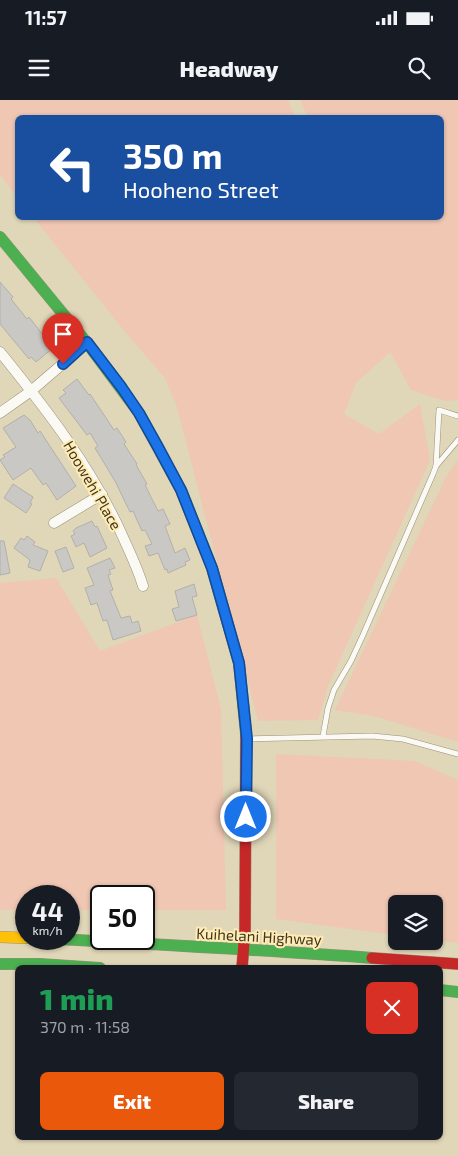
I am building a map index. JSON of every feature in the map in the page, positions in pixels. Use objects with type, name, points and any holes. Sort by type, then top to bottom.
[{"type":"main road","points":[[0,236],[87,342],[128,396],[181,490],[212,568],[239,663],[247,739],[242,965]]},
{"type":"main road","points":[[0,938],[15,938]]},
{"type":"main road","name":"Kuihelani Highway","points":[[80,940],[207,948],[244,948],[458,964]]},
{"type":"main road","points":[[0,964],[55,965]]},
{"type":"main road","points":[[443,990],[458,992]]},
{"type":"street","points":[[0,413],[31,391],[87,342]]},
{"type":"street","name":"Hoowehi Place","points":[[0,352],[74,448],[102,494],[128,548],[143,586]]},
{"type":"street","points":[[54,523],[102,494]]},
{"type":"lane","points":[[323,736],[328,708],[334,690],[351,661],[363,635],[436,466],[439,410],[458,416]]},
{"type":"lane","points":[[436,466],[458,440]]},
{"type":"lane","points":[[247,739],[372,736],[403,739],[458,754]]},
{"type":"shaded area","points":[[0,100],[288,100],[294,115],[15,115],[15,194],[0,174]]},
{"type":"shaded area","points":[[300,100],[458,100],[458,400],[445,401],[411,390],[390,352],[356,383],[344,414],[379,434],[420,404],[430,460],[328,686],[318,720],[258,721],[177,407],[165,378],[126,333],[36,220],[444,220],[444,115],[307,115]]},
{"type":"shaded area","points":[[458,460],[458,742],[374,716],[335,710],[446,477]]},
{"type":"shaded area","points":[[56,578],[100,651],[197,615],[221,709],[226,910],[155,910],[155,885],[90,885],[90,910],[80,910],[80,885],[15,885],[15,910],[0,910],[0,583]]},
{"type":"shaded area","points":[[276,754],[415,761],[458,780],[458,943],[443,941],[443,895],[388,895],[388,934],[276,919]]},
{"type":"building","points":[[0,282],[13,297],[11,299],[27,319],[29,317],[53,348],[36,362],[31,357],[29,359],[0,324]]},
{"type":"building","points":[[77,379],[90,394],[114,430],[117,428],[126,442],[124,444],[137,464],[158,511],[163,509],[170,524],[165,526],[175,553],[185,548],[190,560],[185,562],[186,565],[168,573],[158,553],[149,556],[145,546],[152,544],[145,530],[142,531],[133,511],[130,512],[115,481],[95,448],[98,446],[90,433],[87,435],[59,398],[66,393],[63,390]]},
{"type":"building","points":[[24,415],[30,420],[38,433],[40,431],[76,486],[57,500],[46,483],[43,485],[31,468],[13,480],[0,460],[5,457],[3,455],[16,447],[3,428]]},
{"type":"building","points":[[13,484],[33,497],[30,503],[32,504],[26,513],[4,498]]},
{"type":"building","points":[[92,521],[95,527],[97,526],[107,548],[90,557],[84,543],[76,547],[71,536],[75,534],[73,531],[76,528]]},
{"type":"building","points":[[27,536],[35,542],[33,545],[48,551],[40,571],[28,567],[30,560],[14,548],[21,538],[24,540]]},
{"type":"building","points":[[0,541],[4,541],[10,573],[0,575]]},
{"type":"building","points":[[66,547],[74,568],[63,572],[55,551]]},
{"type":"building","points":[[110,558],[115,568],[109,570],[111,574],[108,575],[113,590],[110,591],[121,618],[130,616],[132,623],[138,621],[141,631],[113,640],[107,620],[103,621],[97,603],[91,605],[85,588],[94,585],[87,568]]},
{"type":"building","points":[[194,584],[197,596],[192,597],[197,615],[176,621],[172,609],[179,607],[175,591]]},
{"type":"traffic: fast","points":[[0,237],[87,343],[139,413],[181,490],[212,568],[239,663],[246,734]]},
{"type":"traffic: fast","points":[[80,940],[372,958]]},
{"type":"traffic: fast","points":[[0,964],[55,965]]},
{"type":"traffic: fast","points":[[443,990],[458,992]]},
{"type":"traffic: slow","points":[[0,937],[15,938]]},
{"type":"traffic: jam","points":[[242,965],[245,930],[246,734]]},
{"type":"traffic: jam","points":[[372,958],[458,964]]},
{"type":"route","points":[[63,364],[87,342],[139,413],[181,490],[212,568],[239,663],[247,739],[246,817]]}]
